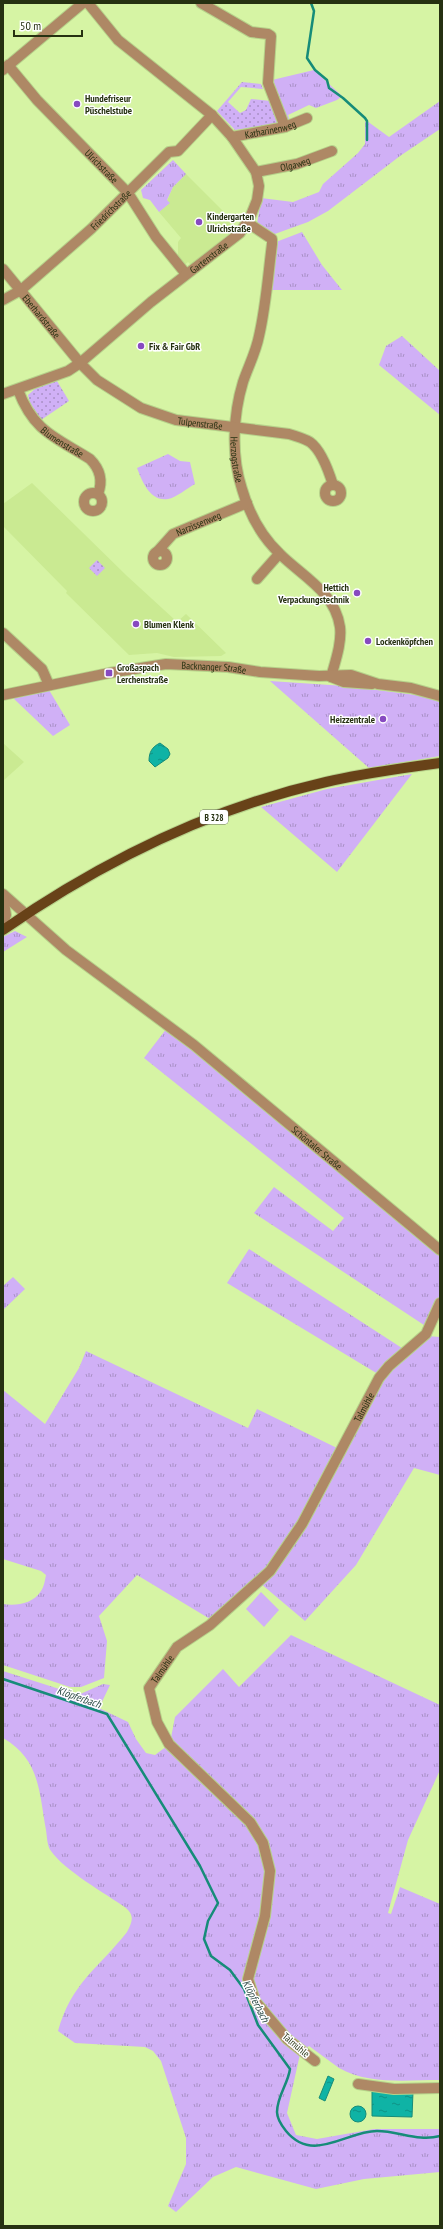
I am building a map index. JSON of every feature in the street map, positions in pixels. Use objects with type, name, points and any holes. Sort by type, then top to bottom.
[{"type":"main road","name":"B 328","points":[[3,930],[84,880],[142,848],[227,813],[326,782],[440,763]]},
{"type":"street","points":[[6,68],[83,3]]},
{"type":"street","name":"Gartenstraße","points":[[3,394],[18,390],[68,371],[80,363],[151,302],[240,233],[248,223],[259,193],[256,172],[232,137],[212,115],[118,40],[88,3]]},
{"type":"street","points":[[201,3],[251,32],[268,34],[271,36],[268,83],[285,127]]},
{"type":"street","name":"Ulrichstraße","points":[[6,68],[128,194],[156,236],[186,274]]},
{"type":"street","name":"Friedrichstraße","points":[[3,300],[21,290],[128,194],[169,152],[178,151],[212,115]]},
{"type":"street","name":"Katharinenweg","points":[[232,137],[285,127],[307,118]]},
{"type":"street","name":"Olgaweg","points":[[256,172],[297,164],[332,152]]},
{"type":"street","name":"Herzogstraße","points":[[248,223],[268,235],[272,239],[272,244],[263,320],[259,339],[243,382],[237,408],[236,465],[247,503],[265,538],[279,554],[324,592],[336,613],[340,635],[331,677]]},
{"type":"street","name":"Eberhardstraße","points":[[3,269],[80,363]]},
{"type":"street","name":"Tulpenstraße","points":[[80,363],[97,380],[141,408],[176,420],[236,429],[288,434],[309,442],[322,458],[333,485]]},
{"type":"street","name":"Blumenstraße","points":[[18,390],[23,403],[45,432],[62,444],[90,459],[96,465],[101,478],[98,494]]},
{"type":"street","name":"Narzissenweg","points":[[156,553],[173,534],[247,503]]},
{"type":"street","points":[[257,579],[279,554]]},
{"type":"street","points":[[3,633],[42,669],[49,685]]},
{"type":"street","name":"Backnanger Straße","points":[[3,694],[166,664],[228,667],[260,672],[331,677],[345,675],[358,676],[378,684],[411,688],[440,696]]},
{"type":"street","points":[[3,895],[26,915]]},
{"type":"street","points":[[3,895],[6,908],[3,924]]},
{"type":"street","name":"Schöntaler Straße","points":[[26,915],[66,950],[194,1045],[440,1250]]},
{"type":"street","name":"Talmühle","points":[[315,2061],[287,2039],[254,2001],[248,1979],[266,1909],[270,1871],[263,1843],[245,1816],[169,1744],[157,1722],[149,1688],[177,1647],[210,1625],[270,1571],[302,1524],[378,1378],[389,1366],[426,1334],[440,1303]]},
{"type":"street","points":[[358,2084],[394,2089],[440,2088]]},
{"type":"shaded area","name":"Kindergarten Ulrichstraße","points":[[186,174],[230,218],[230,233],[191,265],[188,262],[183,266],[178,260],[178,242],[181,238],[159,212],[169,203],[167,201],[173,187]]},
{"type":"shaded area","points":[[32,483],[127,576],[175,620],[178,621],[186,614],[226,653],[221,656],[174,657],[157,653],[129,655],[66,593],[67,591],[3,526],[3,504]]},
{"type":"shaded area","points":[[3,743],[24,762],[3,781]]},
{"type":"green space","points":[[314,70],[342,96],[337,100],[316,108],[309,105],[288,115],[290,121],[286,119],[272,80]]},
{"type":"green space","points":[[242,82],[261,84],[263,89],[241,87],[228,102],[240,113],[246,110],[251,99],[271,101],[279,120],[276,124],[235,130],[217,111]]},
{"type":"green space","points":[[440,101],[440,129],[400,156],[328,211],[308,222],[272,235],[270,231],[257,224],[261,198],[293,202],[319,192],[323,184],[358,153],[365,144],[365,122],[367,121],[389,137]]},
{"type":"green space","points":[[173,160],[186,174],[173,187],[167,200],[170,203],[159,212],[150,200],[143,198],[141,190]]},
{"type":"green space","points":[[302,232],[322,265],[342,290],[270,290],[276,242]]},
{"type":"green space","points":[[402,336],[440,371],[440,415],[379,365],[386,346]]},
{"type":"green space","points":[[57,381],[69,401],[41,420],[30,403],[28,395],[36,388]]},
{"type":"green space","points":[[168,454],[180,461],[190,462],[195,484],[174,497],[162,499],[156,497],[148,490],[141,479],[137,468]]},
{"type":"green space","points":[[97,560],[105,568],[97,576],[89,568]]},
{"type":"green space","points":[[270,681],[345,686],[424,696],[440,702],[440,756],[369,768]]},
{"type":"green space","points":[[49,690],[70,725],[53,736],[12,697]]},
{"type":"green space","points":[[412,774],[337,872],[261,807],[327,789]]},
{"type":"green space","points":[[15,931],[27,937],[3,952],[3,937]]},
{"type":"green space","points":[[167,1028],[440,1254],[440,1297],[427,1327],[254,1213],[274,1187],[333,1231],[344,1218],[144,1058]]},
{"type":"green space","points":[[249,1249],[405,1350],[378,1374],[227,1283]]},
{"type":"green space","points":[[13,1277],[25,1289],[3,1310],[3,1286]]},
{"type":"green space","points":[[427,1336],[440,1337],[440,1475],[414,1468],[356,1565],[305,1621],[260,1583],[280,1563],[379,1382]]},
{"type":"green space","points":[[86,1351],[248,1428],[257,1409],[337,1448],[299,1523],[268,1568],[210,1619],[137,1575],[99,1616],[107,1641],[104,1678],[81,1687],[70,1687],[3,1665],[3,1604],[13,1605],[34,1599],[42,1589],[46,1575],[41,1571],[3,1559],[3,1390],[45,1424],[79,1368]]},
{"type":"green space","points":[[261,1592],[279,1610],[264,1627],[246,1609]]},
{"type":"green space","points":[[291,1635],[440,1705],[440,1770],[408,1840],[388,1913],[391,1914],[400,1887],[440,1904],[440,2080],[402,2081],[375,2079],[350,2073],[339,2068],[309,2046],[304,2050],[288,2037],[259,2001],[251,1980],[273,1871],[250,1816],[228,1794],[170,1743],[175,1717],[223,1669],[239,1687]]},
{"type":"green space","points":[[3,1671],[78,1695],[103,1684],[110,1685],[99,1708],[128,1722],[136,1739],[146,1753],[155,1755],[167,1746],[248,1824],[261,1845],[268,1871],[261,1917],[244,1978],[300,2054],[287,2113],[296,2135],[317,2139],[374,2129],[440,2129],[440,2172],[364,2179],[316,2189],[236,2167],[213,2177],[176,2212],[168,2206],[186,2164],[186,2138],[161,2061],[153,2051],[145,2047],[75,2043],[58,2031],[64,2014],[78,1988],[127,1932],[132,1916],[126,1908],[75,1874],[57,1859],[50,1849],[47,1841],[39,1790],[31,1766],[15,1746],[3,1738]]},
{"type":"water","points":[[160,743],[168,749],[170,754],[168,758],[155,767],[149,761],[150,755],[153,748]]},
{"type":"water","points":[[328,2076],[334,2079],[325,2101],[319,2098]]},
{"type":"water","points":[[372,2091],[413,2092],[412,2117],[372,2116]]},
{"type":"water","points":[[355,2106],[361,2106],[366,2111],[364,2120],[361,2122],[355,2122],[350,2117],[350,2111]]},
{"type":"waterway","points":[[311,3],[314,11],[307,58],[315,70],[327,80],[329,88],[343,98],[365,118],[367,121],[367,140]]},
{"type":"waterway","name":"Klöpferbach","points":[[3,1679],[107,1714],[200,1866],[218,1903],[208,1921],[204,1939],[211,1956],[230,1970],[244,1989],[258,2025],[290,2069],[277,2106],[277,2115],[281,2125],[286,2131],[296,2140],[307,2145],[318,2146],[365,2132],[377,2131],[424,2138],[440,2136]]},
{"type":"place","name":"Hundefriseur Püschelstube","points":[[77,104]]},
{"type":"place","name":"Kindergarten Ulrichstraße","points":[[199,222]]},
{"type":"place","name":"Fix & Fair GbR","points":[[141,346]]},
{"type":"place","name":"Hettich Verpackungstechnik","points":[[357,593]]},
{"type":"place","name":"Blumen Klenk","points":[[136,624]]},
{"type":"place","name":"Lockenköpfchen","points":[[368,641]]},
{"type":"place","name":"Großaspach Lerchenstraße","points":[[109,673]]},
{"type":"place","name":"Heizzentrale","points":[[383,719]]}]
